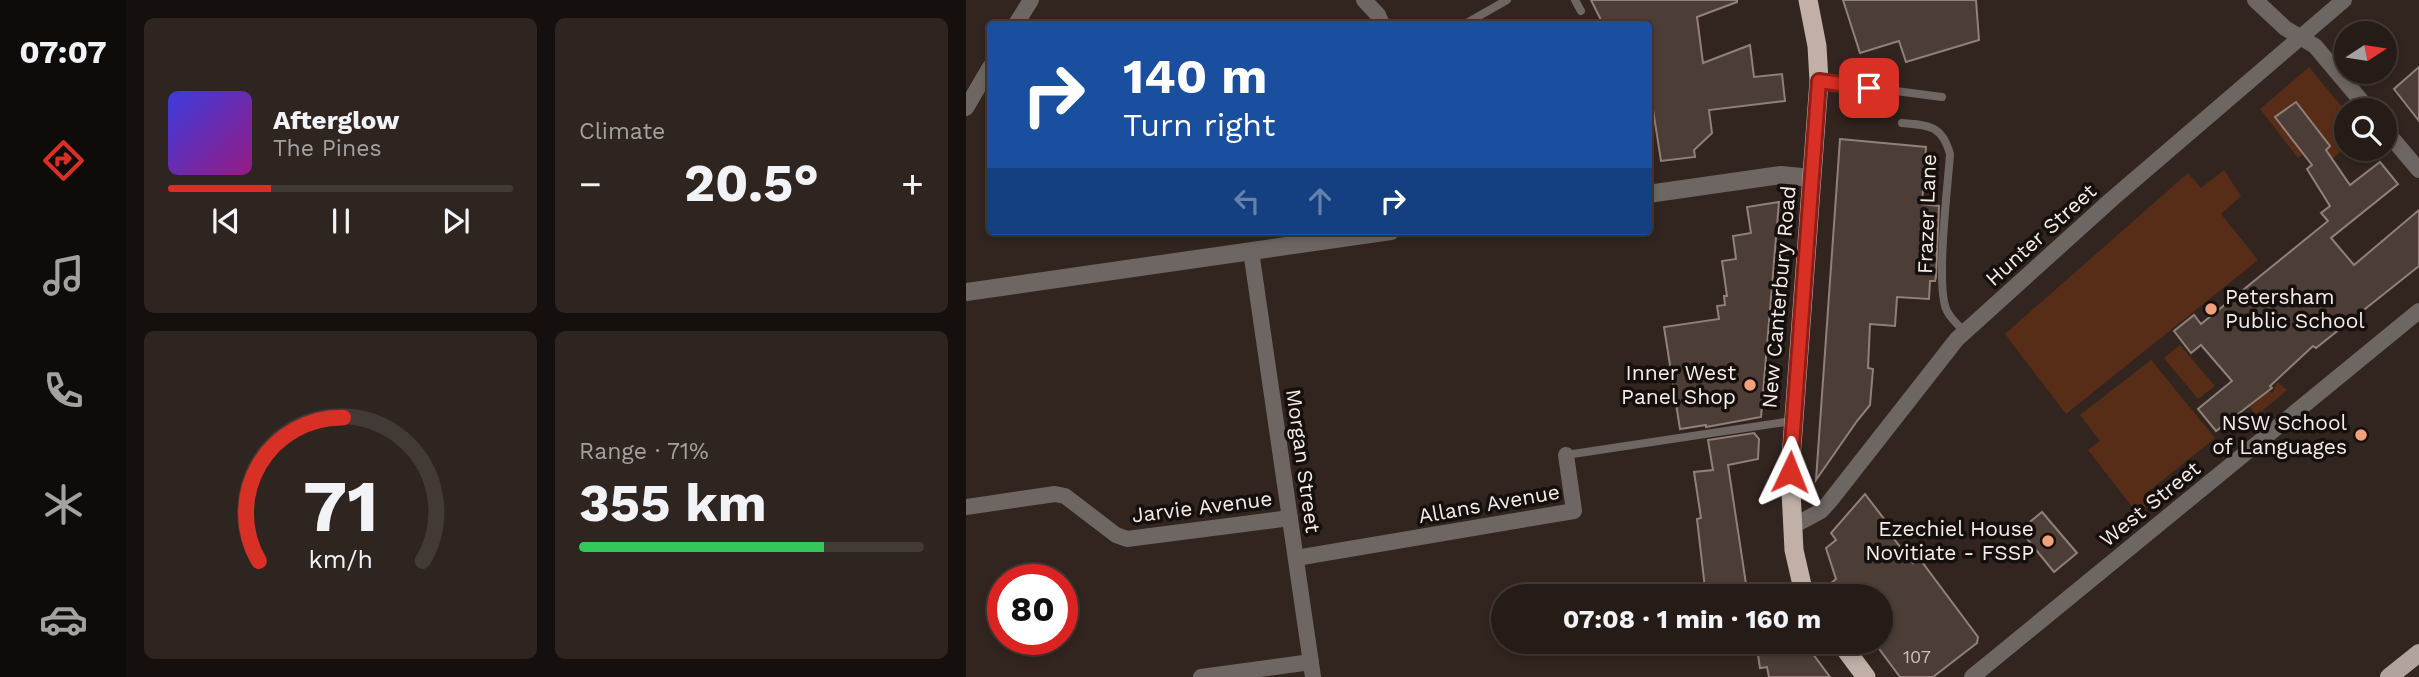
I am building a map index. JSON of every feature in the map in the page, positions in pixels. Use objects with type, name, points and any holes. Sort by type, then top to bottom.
[{"type":"highway","name":"New Canterbury Road","points":[[1801,584],[1796,565],[1790,472],[1819,81],[1817,46],[1808,0]]},
{"type":"highway","points":[[1849,654],[1866,677]]},
{"type":"main road","points":[[2389,677],[2419,653]]},
{"type":"street","points":[[1018,21],[1031,0]]},
{"type":"street","points":[[1364,0],[1381,21]]},
{"type":"street","points":[[2255,0],[2285,28],[2315,46],[2359,98]]},
{"type":"street","name":"Hunter Street","points":[[1793,526],[1821,511],[1830,501],[1965,332],[2112,199],[2344,0]]},
{"type":"street","points":[[966,108],[987,72]]},
{"type":"street","points":[[2397,144],[2419,170]]},
{"type":"street","points":[[1652,193],[1781,175],[1812,178]]},
{"type":"street","points":[[966,292],[1363,235]]},
{"type":"street","name":"Morgan Street","points":[[1251,251],[1312,670]]},
{"type":"street","name":"West Street","points":[[1972,677],[2419,311]]},
{"type":"street","name":"Allans Avenue","points":[[1296,558],[1574,511],[1566,455]]},
{"type":"street","name":"Jarvie Avenue","points":[[966,507],[1055,494],[1065,496],[1116,535],[1128,539],[1290,518]]},
{"type":"street","points":[[1201,677],[1312,670]]},
{"type":"lane","points":[[1470,21],[1507,0]]},
{"type":"lane","points":[[1575,0],[1581,11]]},
{"type":"lane","points":[[1819,81],[1942,97]]},
{"type":"lane","name":"Frazer Lane","points":[[1902,123],[1927,125],[1936,129],[1947,144],[1950,154],[1943,289],[1947,311],[1965,332]]},
{"type":"lane","name":"Allans Avenue","points":[[1566,455],[1792,421]]},
{"type":"shaded area","points":[[2309,67],[2335,98],[2334,157],[2332,159],[2326,150],[2330,146],[2296,102],[2276,117],[2304,153],[2298,158],[2260,109]]},
{"type":"shaded area","points":[[2224,170],[2241,196],[2221,214],[2258,260],[2066,414],[2005,334],[2188,173],[2201,188]]},
{"type":"shaded area","points":[[2180,345],[2215,386],[2198,399],[2164,358]]},
{"type":"shaded area","points":[[2151,360],[2215,438],[2144,495],[2150,503],[2137,513],[2088,450],[2100,441],[2080,415]]},
{"type":"shaded area","points":[[2277,382],[2287,390],[2256,416],[2250,407],[2268,391],[2273,393]]},
{"type":"building","points":[[1591,0],[1737,0],[1697,17],[1703,63],[1750,45],[1754,77],[1782,74],[1785,101],[1709,110],[1712,133],[1694,150],[1695,157],[1661,161],[1652,104],[1652,21],[1602,21]]},
{"type":"building","points":[[1843,0],[1976,0],[1979,40],[1906,62],[1899,41],[1860,53]]},
{"type":"building","points":[[2419,67],[2419,121],[2394,89]]},
{"type":"building","points":[[2296,102],[2330,146],[2326,150],[2350,185],[2380,162],[2398,184],[2331,238],[2354,265],[2419,210],[2419,266],[2316,348],[2313,346],[2270,386],[2272,388],[2216,431],[2198,409],[2232,381],[2201,345],[2191,353],[2174,331],[2194,315],[2201,324],[2328,221],[2321,213],[2330,206],[2307,169],[2312,165],[2275,117]]},
{"type":"building","points":[[1840,139],[1926,147],[1922,204],[1939,206],[1936,277],[1935,281],[1930,281],[1929,299],[1897,297],[1895,326],[1870,324],[1868,368],[1873,369],[1870,405],[1816,480]]},
{"type":"building","points":[[1779,202],[1761,417],[1680,429],[1664,327],[1719,319],[1717,306],[1725,305],[1724,296],[1727,296],[1722,261],[1736,259],[1733,236],[1751,233],[1747,207]]},
{"type":"building","points":[[1754,433],[1759,439],[1758,459],[1728,465],[1746,584],[1704,584],[1697,519],[1701,518],[1694,472],[1713,470],[1708,440]]},
{"type":"building","points":[[1865,494],[1894,532],[1891,535],[1913,563],[1919,558],[1978,637],[1977,643],[1933,677],[1900,677],[1883,654],[1893,654],[1893,584],[1830,584],[1836,579],[1826,548],[1836,540],[1831,533]]},
{"type":"building","name":"Ezechiel House Novitiate - FSSP","points":[[2042,512],[2077,553],[2054,572],[2020,530]]},
{"type":"building","points":[[1758,654],[1813,654],[1830,677],[1769,677],[1767,667],[1760,668]]},
{"type":"place","name":"Petersham Public School","points":[[2211,309]]},
{"type":"place","name":"Inner West Panel Shop","points":[[1750,385]]},
{"type":"place","name":"NSW School of Languages","points":[[2361,435]]},
{"type":"place","name":"Ezechiel House Novitiate - FSSP","points":[[2048,541]]},
{"type":"route","points":[[1790,472],[1819,81],[1869,88]]}]
